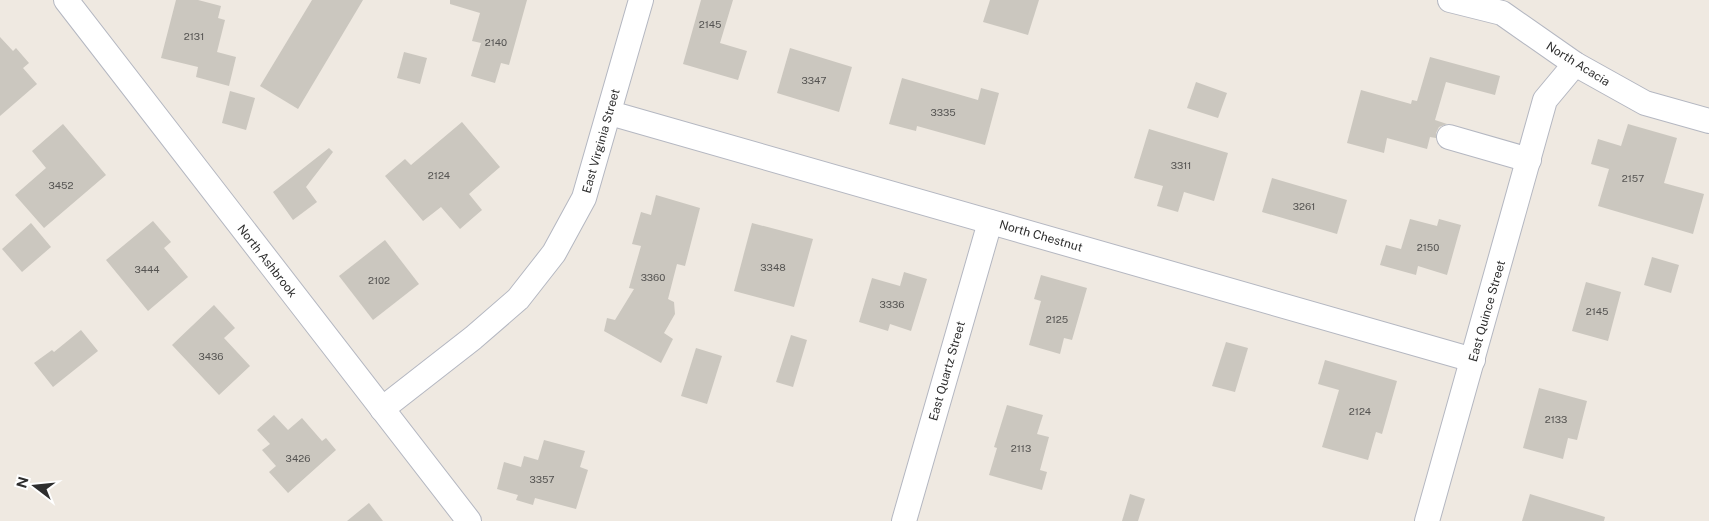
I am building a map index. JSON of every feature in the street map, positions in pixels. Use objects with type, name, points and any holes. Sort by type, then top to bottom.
[{"type":"street","name":"North Ashbrook","points":[[66,0],[469,521]]},
{"type":"street","name":"East Virginia Street","points":[[382,409],[473,338],[518,299],[554,253],[584,198],[641,0]]},
{"type":"street","name":"North Acacia","points":[[1450,0],[1502,13],[1574,64],[1645,102],[1709,121]]},
{"type":"street","name":"East Quince Street","points":[[1427,521],[1545,100],[1574,64]]},
{"type":"street","name":"North Chestnut","points":[[610,113],[1473,360]]},
{"type":"street","points":[[1449,137],[1529,160]]},
{"type":"street","name":"East Quartz Street","points":[[904,521],[990,222]]},
{"type":"building","points":[[176,0],[198,0],[221,6],[218,18],[225,20],[217,52],[236,57],[229,86],[196,77],[198,67],[161,58]]},
{"type":"building","points":[[312,0],[363,0],[298,109],[260,86]]},
{"type":"building","points":[[450,0],[527,0],[509,65],[501,63],[495,83],[471,76],[481,43],[472,41],[480,13],[450,4]]},
{"type":"building","points":[[701,0],[733,0],[720,43],[747,51],[738,80],[683,64]]},
{"type":"building","points":[[990,0],[1039,0],[1028,35],[983,22]]},
{"type":"building","points":[[0,37],[13,51],[16,48],[29,63],[23,68],[37,84],[0,116]]},
{"type":"building","points":[[790,48],[852,67],[839,112],[777,93]]},
{"type":"building","points":[[404,52],[427,58],[420,84],[397,78]]},
{"type":"building","points":[[1430,57],[1500,76],[1495,95],[1446,82],[1435,120],[1447,124],[1439,127],[1436,138],[1430,137],[1427,149],[1387,138],[1384,153],[1347,143],[1361,90],[1411,104],[1412,100],[1417,101]]},
{"type":"building","points":[[902,78],[978,100],[981,88],[999,93],[985,145],[917,126],[916,131],[889,124]]},
{"type":"building","points":[[1196,82],[1227,93],[1218,118],[1187,108]]},
{"type":"building","points":[[230,91],[255,98],[246,130],[222,123]]},
{"type":"building","points":[[462,122],[500,167],[469,194],[482,210],[460,229],[441,207],[423,221],[385,176],[405,159],[411,165]]},
{"type":"building","points":[[63,124],[106,175],[44,228],[15,195],[46,168],[32,151]]},
{"type":"building","points":[[1628,124],[1677,138],[1664,183],[1704,194],[1693,234],[1598,206],[1609,169],[1591,164],[1598,139],[1621,146]]},
{"type":"building","points":[[1149,129],[1228,153],[1214,201],[1184,192],[1178,212],[1157,206],[1163,186],[1134,178]]},
{"type":"building","points":[[329,148],[333,152],[306,187],[317,202],[293,220],[273,192]]},
{"type":"building","points":[[1272,178],[1347,200],[1337,234],[1262,212]]},
{"type":"building","points":[[656,195],[700,208],[685,266],[677,264],[668,299],[674,302],[675,314],[664,333],[673,339],[661,363],[604,331],[607,318],[615,320],[634,289],[629,288],[641,246],[632,244],[641,212],[651,215]]},
{"type":"building","points":[[1410,219],[1437,226],[1439,219],[1461,225],[1447,275],[1418,266],[1416,275],[1380,265],[1386,245],[1401,249]]},
{"type":"building","points":[[153,221],[171,242],[164,248],[188,277],[148,311],[106,260]]},
{"type":"building","points":[[31,223],[51,247],[22,272],[2,249]]},
{"type":"building","points":[[752,223],[813,239],[794,307],[734,291]]},
{"type":"building","points":[[385,240],[419,284],[373,320],[339,276]]},
{"type":"building","points":[[1652,257],[1679,265],[1671,293],[1644,285]]},
{"type":"building","points":[[904,272],[927,279],[911,331],[890,324],[888,331],[859,322],[872,278],[900,286]]},
{"type":"building","points":[[1041,275],[1087,288],[1072,340],[1064,338],[1060,354],[1029,345],[1041,301],[1034,299]]},
{"type":"building","points":[[1586,282],[1621,292],[1608,341],[1572,331]]},
{"type":"building","points":[[214,305],[235,328],[224,338],[250,366],[219,395],[172,345]]},
{"type":"building","points":[[81,330],[98,351],[53,387],[34,363],[52,350],[54,352]]},
{"type":"building","points":[[791,335],[807,340],[793,387],[776,382]]},
{"type":"building","points":[[1226,342],[1248,348],[1235,392],[1212,386]]},
{"type":"building","points":[[696,348],[722,356],[707,404],[681,396]]},
{"type":"building","points":[[1325,360],[1397,381],[1382,434],[1376,432],[1368,460],[1322,447],[1339,390],[1318,384]]},
{"type":"building","points":[[1539,388],[1587,401],[1577,440],[1568,438],[1563,459],[1523,448]]},
{"type":"building","points":[[1007,405],[1043,415],[1037,434],[1049,437],[1040,470],[1047,472],[1042,490],[989,475],[997,448],[994,447]]},
{"type":"building","points":[[274,415],[288,430],[302,418],[322,441],[326,438],[336,450],[288,493],[269,472],[276,466],[262,450],[270,444],[257,430]]},
{"type":"building","points":[[544,440],[585,451],[580,467],[588,470],[576,509],[535,498],[533,505],[516,500],[518,495],[497,489],[504,462],[521,467],[524,456],[538,460]]},
{"type":"building","points":[[1130,494],[1145,499],[1138,521],[1122,521]]},
{"type":"building","points":[[1530,494],[1605,517],[1604,521],[1522,521]]},
{"type":"building","points":[[369,503],[383,521],[347,521]]}]
